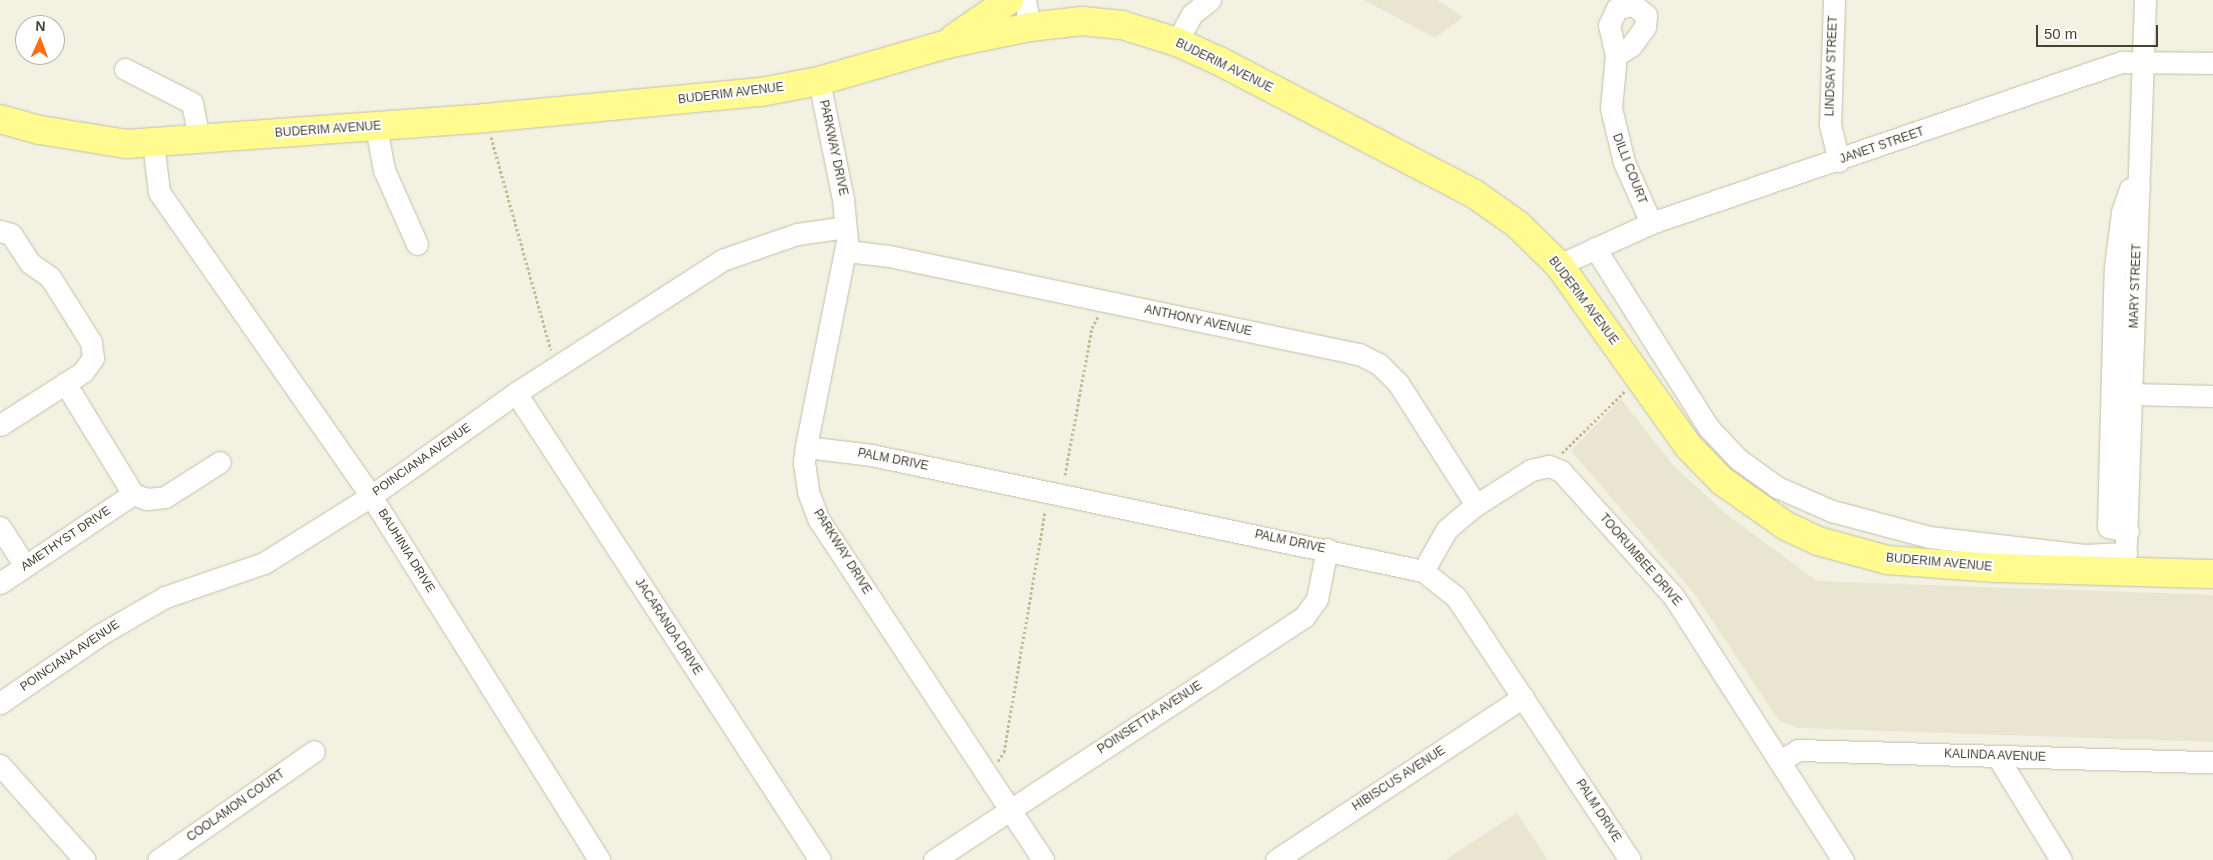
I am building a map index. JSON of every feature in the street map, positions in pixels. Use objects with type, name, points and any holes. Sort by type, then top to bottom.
[{"type":"main road","points":[[947,44],[1009,0]]},
{"type":"main road","name":"BUDERIM AVENUE","points":[[4,122],[102,141],[153,144],[485,118],[761,92],[819,82],[947,44],[1030,26],[1098,21],[1122,25],[1177,42],[1473,193],[1517,224],[1559,265],[1689,447],[1722,481],[1786,526],[1818,541],[1888,560],[2125,562],[2213,574]]},
{"type":"street","points":[[1025,0],[1030,26]]},
{"type":"street","points":[[1177,42],[1192,14],[1210,0]]},
{"type":"street","name":"LINDSAY STREET","points":[[1834,0],[1830,125],[1839,161]]},
{"type":"street","name":"MARY STREET","points":[[2125,562],[2128,532],[2145,0]]},
{"type":"street","name":"DILLI COURT","points":[[1616,55],[1611,92],[1612,126],[1624,162],[1651,223]]},
{"type":"street","name":"JANET STREET","points":[[1559,265],[1651,223],[1839,161],[2121,62],[2213,62]]},
{"type":"street","points":[[125,69],[189,100],[196,112],[199,140]]},
{"type":"street","name":"PARKWAY DRIVE","points":[[819,82],[846,227],[846,251],[806,447],[805,478],[819,520],[1043,860]]},
{"type":"street","points":[[376,127],[384,170],[417,244]]},
{"type":"street","name":"BAUHINIA DRIVE","points":[[153,144],[159,192],[371,496],[600,860]]},
{"type":"street","points":[[2128,532],[2108,527],[2115,267],[2122,212],[2130,190],[2139,189]]},
{"type":"street","name":"POINCIANA AVENUE","points":[[0,703],[101,634],[165,597],[264,563],[371,496],[556,367],[722,260],[797,234],[846,227]]},
{"type":"street","points":[[0,231],[11,234],[30,263],[50,277],[91,342],[93,358],[83,372],[0,425]]},
{"type":"street","name":"BUDERIM AVENUE","points":[[1595,248],[1709,428],[1738,459],[1758,475],[1799,499],[1877,526],[1929,537],[2024,550],[2084,555],[2125,562]]},
{"type":"street","name":"ANTHONY AVENUE","points":[[846,251],[888,256],[1359,354],[1379,364],[1398,383],[1476,505]]},
{"type":"street","points":[[65,383],[133,494],[147,499],[164,497],[220,462]]},
{"type":"street","name":"JACARANDA DRIVE","points":[[516,394],[820,860]]},
{"type":"street","points":[[2132,394],[2213,396]]},
{"type":"street","name":"PALM DRIVE","points":[[806,447],[871,455],[1327,549],[1423,571],[1456,597],[1630,860]]},
{"type":"street","points":[[1423,571],[1447,529],[1476,505],[1531,470],[1549,466]]},
{"type":"street","name":"TOORUMBEE DRIVE","points":[[1549,466],[1561,471],[1674,597],[1843,860]]},
{"type":"street","name":"AMETHYST DRIVE","points":[[0,583],[133,494]]},
{"type":"street","points":[[0,527],[25,566]]},
{"type":"street","name":"POINSETTIA AVENUE","points":[[934,860],[1308,614],[1317,599],[1327,549]]},
{"type":"street","name":"HIBISCUS AVENUE","points":[[1276,860],[1523,697]]},
{"type":"street","name":"KALINDA AVENUE","points":[[1780,761],[1798,750],[2213,762]]},
{"type":"street","name":"COOLAMON COURT","points":[[158,860],[314,751]]},
{"type":"street","points":[[1997,756],[2061,860]]},
{"type":"street","points":[[0,765],[85,860]]},
{"type":"path","points":[[485,118],[556,367]]},
{"type":"path","points":[[1065,475],[1092,328],[1104,301]]},
{"type":"path","points":[[1549,466],[1627,388]]},
{"type":"path","points":[[996,762],[1004,752],[1045,511]]},
{"type":"shaded area","points":[[1364,0],[1437,0],[1463,17],[1435,38]]},
{"type":"shaded area","points":[[1621,399],[1673,465],[1726,514],[1817,581],[2213,595],[2213,742],[1798,728],[1779,721],[1693,592],[1571,451]]},
{"type":"shaded area","points":[[1517,813],[1548,860],[1445,860]]}]
